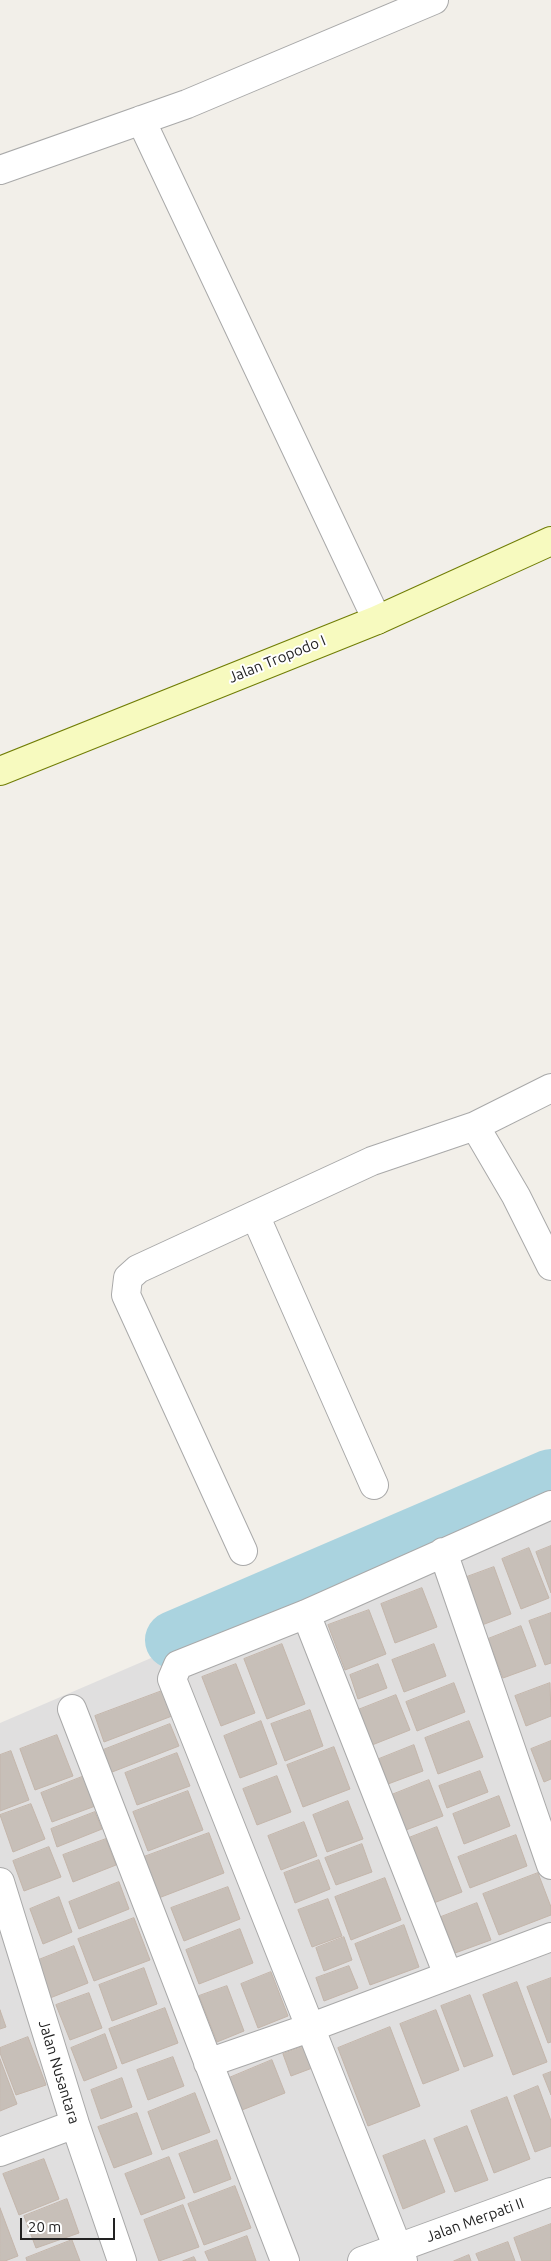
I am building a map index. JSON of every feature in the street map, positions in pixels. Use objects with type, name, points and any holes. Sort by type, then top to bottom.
[{"type":"street","points":[[0,170],[187,104],[434,0]]},
{"type":"street","points":[[142,120],[377,620]]},
{"type":"street","name":"Jalan Tropodo I","points":[[0,771],[377,620],[551,540]]},
{"type":"street","points":[[243,1551],[126,1295],[128,1278],[138,1269],[372,1161],[475,1126],[551,1088]]},
{"type":"street","points":[[475,1126],[516,1196],[551,1266]]},
{"type":"street","points":[[255,1215],[374,1485]]},
{"type":"street","points":[[401,2254],[309,2028],[172,1679],[178,1666],[306,1614],[551,1505]]},
{"type":"street","points":[[443,1552],[551,1865]]},
{"type":"street","points":[[306,1614],[448,1975]]},
{"type":"street","points":[[72,1709],[284,2261]]},
{"type":"street","name":"Jalan Nusantara","points":[[2,1895],[75,2124],[122,2261]]},
{"type":"street","points":[[208,2063],[309,2028],[551,1937]]},
{"type":"street","points":[[0,2152],[75,2124]]},
{"type":"street","name":"Jalan Merpati II","points":[[362,2261],[401,2254],[551,2192]]},
{"type":"shaded area","points":[[551,1486],[551,2261],[0,2261],[0,1723]]},
{"type":"building","points":[[551,1546],[551,1593],[536,1552]]},
{"type":"building","points":[[529,1548],[549,1598],[521,1609],[502,1559]]},
{"type":"building","points":[[494,1567],[511,1614],[482,1625],[464,1578]]},
{"type":"building","points":[[422,1588],[437,1627],[395,1643],[381,1604]]},
{"type":"building","points":[[369,1610],[386,1654],[345,1670],[328,1625]]},
{"type":"building","points":[[551,1613],[551,1663],[545,1665],[529,1621]]},
{"type":"building","points":[[521,1626],[536,1666],[503,1678],[488,1639]]},
{"type":"building","points":[[282,1644],[305,1704],[267,1719],[244,1659]]},
{"type":"building","points":[[434,1644],[446,1676],[404,1692],[392,1660]]},
{"type":"building","points":[[236,1664],[255,1713],[221,1726],[202,1677]]},
{"type":"building","points":[[378,1664],[387,1688],[358,1699],[350,1675]]},
{"type":"building","points":[[454,1683],[465,1712],[417,1731],[406,1702]]},
{"type":"building","points":[[550,1683],[551,1716],[526,1726],[515,1696]]},
{"type":"building","points":[[162,1691],[172,1716],[104,1742],[95,1716]]},
{"type":"building","points":[[396,1695],[410,1730],[372,1745],[358,1710]]},
{"type":"building","points":[[310,1710],[323,1746],[285,1761],[271,1724]]},
{"type":"building","points":[[261,1721],[277,1764],[240,1778],[224,1736]]},
{"type":"building","points":[[469,1721],[483,1757],[438,1774],[425,1738]]},
{"type":"building","points":[[170,1724],[179,1746],[107,1774],[98,1752]]},
{"type":"building","points":[[57,1735],[73,1776],[35,1790],[20,1749]]},
{"type":"building","points":[[551,1741],[551,1779],[544,1782],[531,1749]]},
{"type":"building","points":[[414,1745],[423,1771],[388,1784],[379,1759]]},
{"type":"building","points":[[334,1747],[350,1789],[303,1807],[287,1765]]},
{"type":"building","points":[[11,1751],[29,1800],[0,1811],[0,1755]]},
{"type":"building","points":[[177,1753],[190,1786],[137,1805],[125,1773]]},
{"type":"building","points":[[480,1771],[488,1792],[447,1808],[439,1786]]},
{"type":"building","points":[[87,1775],[98,1805],[52,1822],[41,1793]]},
{"type":"building","points":[[277,1776],[291,1812],[257,1825],[243,1789]]},
{"type":"building","points":[[429,1780],[443,1816],[398,1833],[384,1798]]},
{"type":"building","points":[[188,1791],[203,1830],[148,1851],[133,1812]]},
{"type":"building","points":[[499,1796],[510,1826],[464,1844],[453,1814]]},
{"type":"building","points":[[348,1801],[363,1839],[327,1852],[313,1815]]},
{"type":"building","points":[[31,1804],[45,1839],[13,1852],[0,1815]]},
{"type":"building","points":[[95,1812],[102,1829],[57,1847],[51,1829]]},
{"type":"building","points":[[304,1822],[317,1856],[281,1870],[268,1836]]},
{"type":"building","points":[[437,1827],[462,1892],[426,1906],[401,1841]]},
{"type":"building","points":[[209,1833],[224,1873],[156,1899],[141,1858]]},
{"type":"building","points":[[516,1835],[527,1866],[470,1888],[458,1857]]},
{"type":"building","points":[[106,1839],[116,1865],[73,1882],[63,1855]]},
{"type":"building","points":[[362,1844],[372,1872],[336,1885],[325,1858]]},
{"type":"building","points":[[49,1847],[61,1877],[24,1891],[13,1861]]},
{"type":"building","points":[[319,1860],[330,1889],[295,1903],[284,1873]]},
{"type":"building","points":[[538,1873],[551,1907],[551,1915],[499,1935],[483,1894]]},
{"type":"building","points":[[385,1878],[401,1920],[351,1940],[335,1897]]},
{"type":"building","points":[[119,1882],[129,1909],[79,1929],[69,1902]]},
{"type":"building","points":[[228,1887],[240,1919],[184,1941],[171,1908]]},
{"type":"building","points":[[59,1897],[72,1932],[43,1944],[30,1909]]},
{"type":"building","points":[[328,1899],[342,1936],[312,1947],[298,1910]]},
{"type":"building","points":[[477,1903],[491,1940],[455,1953],[441,1917]]},
{"type":"building","points":[[134,1918],[150,1960],[94,1981],[78,1939]]},
{"type":"building","points":[[404,1925],[419,1967],[370,1985],[355,1944]]},
{"type":"building","points":[[240,1929],[253,1963],[199,1984],[186,1950]]},
{"type":"building","points":[[344,1937],[352,1960],[324,1971],[316,1948]]},
{"type":"building","points":[[74,1946],[88,1983],[50,1998],[36,1961]]},
{"type":"building","points":[[349,1966],[358,1988],[324,2001],[316,1978]]},
{"type":"building","points":[[144,1968],[157,2004],[112,2021],[99,1985]]},
{"type":"building","points":[[271,1972],[288,2016],[258,2028],[241,1984]]},
{"type":"building","points":[[551,1978],[551,2042],[548,2043],[527,1987]]},
{"type":"building","points":[[517,1982],[547,2062],[513,2075],[483,1995]]},
{"type":"building","points":[[227,1986],[244,2031],[217,2042],[199,1996]]},
{"type":"building","points":[[89,1993],[102,2028],[70,2040],[56,2005]]},
{"type":"building","points":[[470,1995],[493,2056],[464,2067],[441,2006]]},
{"type":"building","points":[[165,2008],[178,2043],[122,2064],[109,2029]]},
{"type":"building","points":[[0,2010],[6,2027],[0,2029]]},
{"type":"building","points":[[436,2010],[459,2070],[423,2084],[400,2024]]},
{"type":"building","points":[[390,2027],[420,2106],[368,2126],[338,2048]]},
{"type":"building","points":[[105,2034],[117,2068],[84,2081],[71,2048]]},
{"type":"building","points":[[28,2037],[46,2085],[16,2095],[0,2053],[0,2048]]},
{"type":"building","points":[[307,2045],[315,2067],[291,2076],[283,2054]]},
{"type":"building","points":[[173,2057],[184,2086],[148,2100],[137,2070]]},
{"type":"building","points":[[0,2059],[17,2104],[0,2111]]},
{"type":"building","points":[[272,2060],[285,2093],[242,2110],[229,2078]]},
{"type":"building","points":[[551,2072],[551,2095],[543,2075]]},
{"type":"building","points":[[122,2078],[132,2107],[101,2119],[91,2090]]},
{"type":"building","points":[[538,2086],[551,2121],[551,2146],[535,2152],[514,2096]]},
{"type":"building","points":[[195,2093],[210,2132],[162,2150],[148,2112]]},
{"type":"building","points":[[507,2097],[530,2159],[494,2173],[471,2111]]},
{"type":"building","points":[[137,2113],[152,2154],[114,2168],[98,2127]]},
{"type":"building","points":[[467,2126],[488,2180],[455,2192],[434,2139]]},
{"type":"building","points":[[217,2140],[231,2179],[194,2193],[179,2154]]},
{"type":"building","points":[[425,2140],[445,2192],[403,2209],[383,2156]]},
{"type":"building","points":[[169,2157],[185,2198],[141,2215],[125,2174]]},
{"type":"building","points":[[44,2159],[59,2199],[19,2215],[3,2174]]},
{"type":"building","points":[[235,2186],[251,2228],[204,2245],[188,2204]]},
{"type":"building","points":[[67,2199],[79,2233],[36,2248],[24,2216]]},
{"type":"building","points":[[183,2205],[199,2247],[159,2261],[144,2220]]},
{"type":"building","points":[[0,2208],[18,2256],[5,2261],[0,2261]]},
{"type":"building","points":[[551,2224],[551,2261],[522,2261],[514,2238]]},
{"type":"building","points":[[247,2236],[256,2261],[209,2261],[205,2252]]},
{"type":"building","points":[[72,2240],[80,2261],[27,2261],[26,2258]]},
{"type":"building","points":[[508,2242],[515,2261],[479,2261],[476,2254]]},
{"type":"building","points":[[469,2255],[471,2261],[454,2261]]},
{"type":"building","points":[[194,2257],[196,2261],[183,2261]]},
{"type":"waterway","points":[[174,1640],[551,1478]]}]
